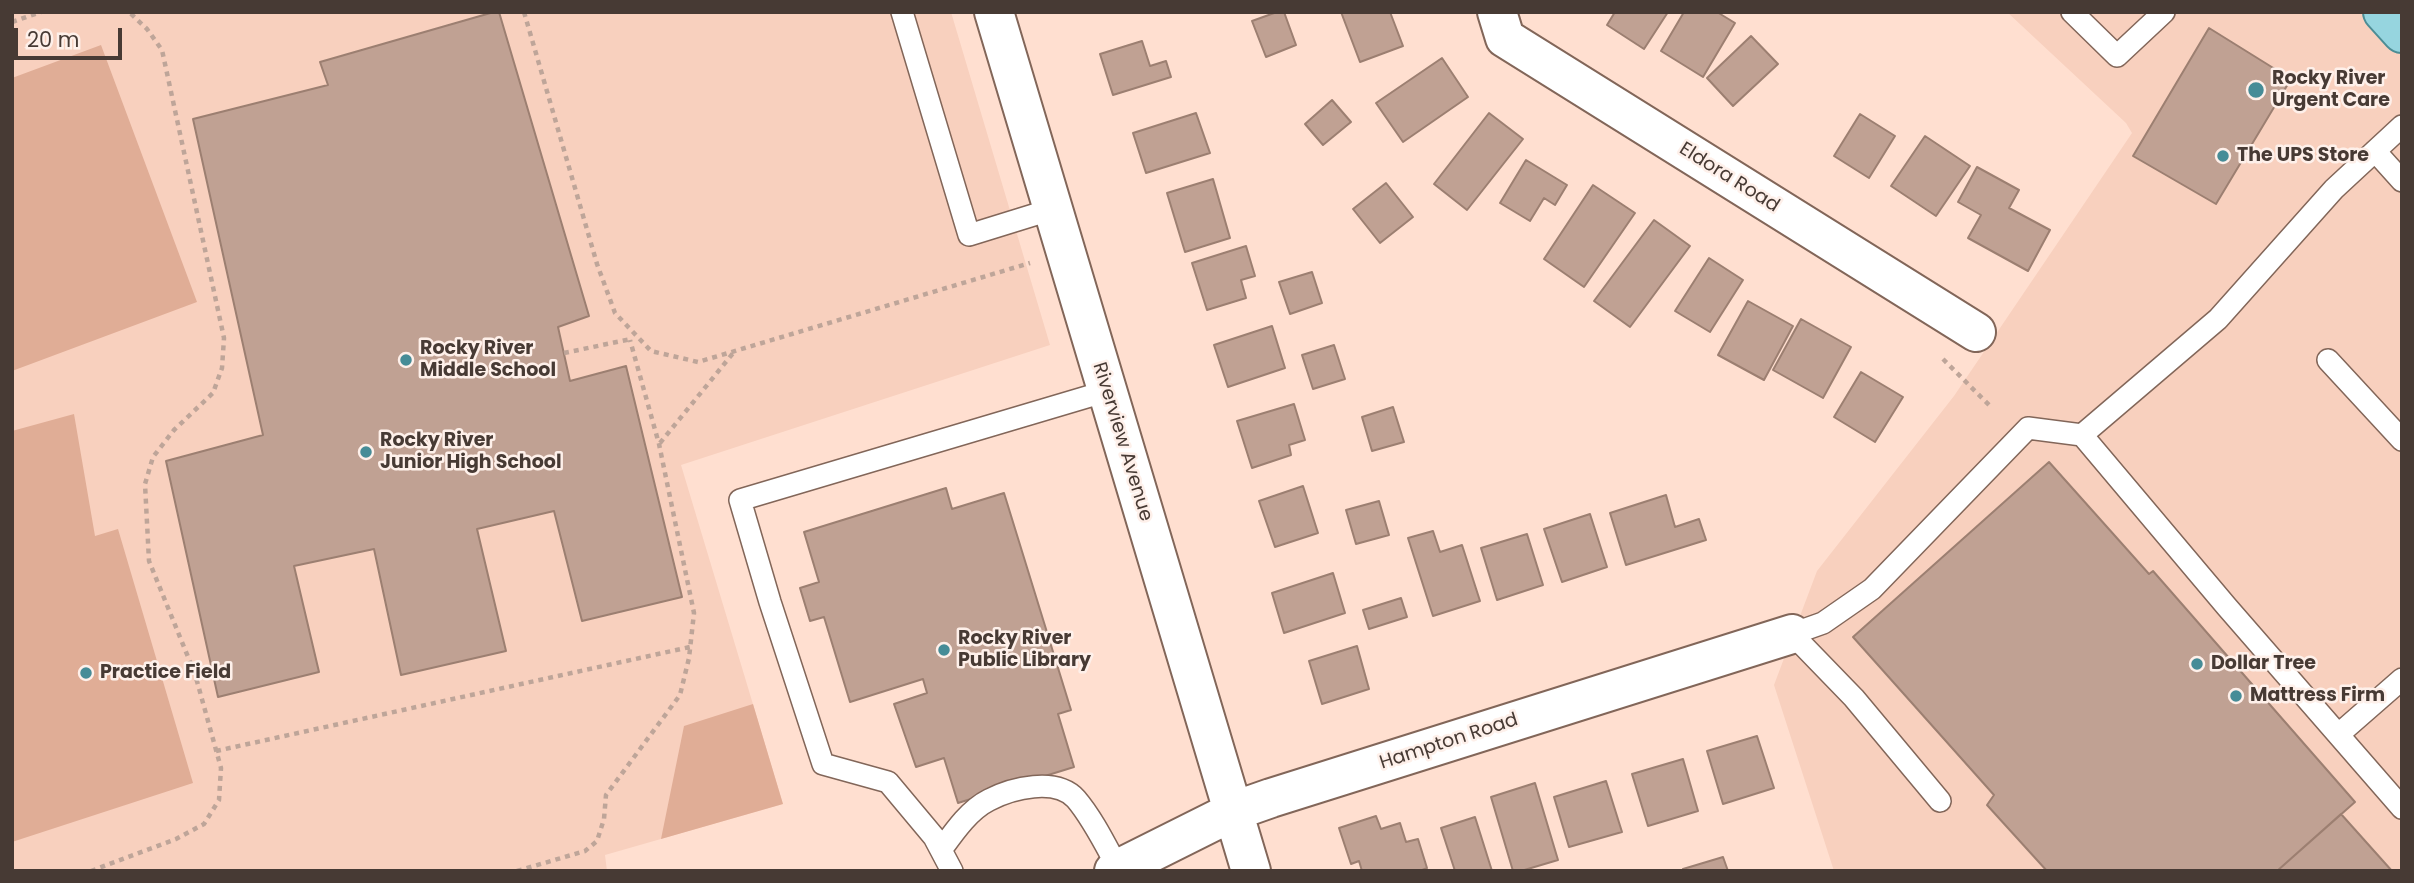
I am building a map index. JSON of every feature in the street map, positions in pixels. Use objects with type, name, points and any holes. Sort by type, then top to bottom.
[{"type":"main road","points":[[2384,12],[2402,33]]},
{"type":"street","name":"Riverview Avenue","points":[[994,12],[1251,871]]},
{"type":"street","name":"Eldora Road","points":[[1497,12],[1505,38],[1976,332]]},
{"type":"street","name":"Hampton Road","points":[[1116,870],[1234,811],[1792,634]]},
{"type":"lane","points":[[902,12],[969,235],[1053,209]]},
{"type":"lane","points":[[2072,12],[2117,56],[2164,12]]},
{"type":"lane","points":[[2082,435],[2218,319],[2334,189],[2402,127]]},
{"type":"lane","points":[[2375,151],[2402,181]]},
{"type":"lane","points":[[2328,360],[2402,440]]},
{"type":"lane","points":[[952,871],[934,837],[888,782],[823,764],[740,500],[1107,391]]},
{"type":"lane","points":[[1940,801],[1854,698],[1792,634],[1823,624],[1872,589],[2028,428],[2082,435],[2402,808]]},
{"type":"lane","points":[[2339,734],[2402,679]]},
{"type":"lane","points":[[941,850],[962,822],[989,800],[1029,787],[1049,786],[1074,797],[1116,870]]},
{"type":"path","points":[[12,22],[41,12]]},
{"type":"path","points":[[91,871],[176,839],[204,824],[219,800],[221,768],[195,674],[149,561],[145,484],[153,457],[174,430],[213,393],[222,369],[224,338],[162,50],[147,29],[129,12]]},
{"type":"path","points":[[523,12],[597,264],[615,313],[651,351],[698,362],[1031,262]]},
{"type":"path","points":[[564,354],[639,338]]},
{"type":"path","points":[[517,871],[585,851],[597,841],[604,819],[606,795],[680,695],[694,613],[659,444],[630,340]]},
{"type":"path","points":[[1935,351],[1989,405]]},
{"type":"path","points":[[659,444],[734,352]]},
{"type":"path","points":[[216,751],[690,648]]},
{"type":"shaded area","name":"Rocky River Junior High School","points":[[12,12],[951,12],[1050,345],[681,465],[783,804],[605,855],[607,871],[12,871]]},
{"type":"shaded area","points":[[2007,12],[2402,12],[2402,871],[1834,871],[1774,685],[1817,571],[1954,396],[2132,133],[2126,123]]},
{"type":"shaded area","points":[[101,45],[197,302],[12,371],[12,78]]},
{"type":"shaded area","name":"Practice Field","points":[[74,414],[95,536],[118,529],[193,783],[12,842],[12,431]]},
{"type":"shaded area","points":[[753,704],[783,804],[661,839],[684,726]]},
{"type":"building","name":"Rocky River Middle School","points":[[499,12],[589,316],[558,327],[570,381],[626,366],[682,597],[582,621],[554,511],[477,529],[506,651],[401,675],[374,549],[294,566],[319,672],[218,697],[166,461],[263,435],[193,119],[328,85],[320,62]]},
{"type":"building","points":[[1284,12],[1296,45],[1266,57],[1252,21]]},
{"type":"building","points":[[1341,12],[1390,12],[1403,46],[1360,62]]},
{"type":"building","points":[[1615,12],[1668,12],[1644,49],[1607,25]]},
{"type":"building","points":[[1684,12],[1717,12],[1735,23],[1703,77],[1661,51]]},
{"type":"building","points":[[2209,28],[2291,79],[2216,204],[2133,156]]},
{"type":"building","points":[[1751,36],[1778,64],[1733,106],[1707,78]]},
{"type":"building","points":[[1142,41],[1150,66],[1166,61],[1171,77],[1113,95],[1100,54]]},
{"type":"building","points":[[1442,58],[1468,97],[1403,142],[1376,103]]},
{"type":"building","points":[[1332,100],[1351,122],[1323,145],[1305,124]]},
{"type":"building","points":[[1196,113],[1210,153],[1146,173],[1133,133]]},
{"type":"building","points":[[1489,113],[1523,139],[1467,210],[1434,184]]},
{"type":"building","points":[[1860,114],[1895,136],[1869,178],[1834,156]]},
{"type":"building","points":[[1925,136],[1970,166],[1936,216],[1891,186]]},
{"type":"building","points":[[1526,160],[1567,185],[1555,205],[1544,198],[1530,221],[1500,203]]},
{"type":"building","points":[[1977,167],[2019,190],[2009,208],[2050,230],[2028,271],[1968,238],[1981,215],[1958,202]]},
{"type":"building","points":[[1213,179],[1230,238],[1185,252],[1167,193]]},
{"type":"building","points":[[1386,183],[1413,217],[1380,243],[1353,209]]},
{"type":"building","points":[[1593,185],[1635,213],[1584,287],[1544,259]]},
{"type":"building","points":[[1654,220],[1690,246],[1630,327],[1594,301]]},
{"type":"building","points":[[1246,246],[1255,276],[1241,280],[1246,298],[1207,310],[1192,263]]},
{"type":"building","points":[[1709,258],[1743,280],[1710,332],[1675,311]]},
{"type":"building","points":[[1312,272],[1322,303],[1290,314],[1279,282]]},
{"type":"building","points":[[1748,301],[1793,326],[1764,380],[1718,355]]},
{"type":"building","points":[[1801,319],[1851,347],[1823,398],[1773,370]]},
{"type":"building","points":[[1272,326],[1285,368],[1228,387],[1214,345]]},
{"type":"building","points":[[1334,345],[1345,379],[1313,389],[1302,355]]},
{"type":"building","points":[[1861,372],[1903,397],[1875,442],[1834,417]]},
{"type":"building","points":[[1294,404],[1305,440],[1289,445],[1291,455],[1252,468],[1237,421]]},
{"type":"building","points":[[1393,407],[1404,442],[1372,451],[1362,417]]},
{"type":"building","points":[[2049,462],[2149,574],[2153,571],[2355,802],[2277,871],[2047,871],[1987,805],[1994,795],[1853,637]]},
{"type":"building","points":[[1303,486],[1318,533],[1275,547],[1259,501]]},
{"type":"building","name":"Rocky River Public Library","points":[[946,488],[952,509],[1004,493],[1071,710],[1058,714],[1074,767],[958,803],[944,758],[916,767],[894,704],[927,693],[923,679],[850,702],[824,617],[810,621],[800,588],[819,582],[804,532]]},
{"type":"building","points":[[1666,495],[1675,527],[1699,519],[1706,540],[1626,565],[1610,513]]},
{"type":"building","points":[[1379,501],[1389,535],[1356,544],[1346,510]]},
{"type":"building","points":[[1590,514],[1607,567],[1562,582],[1544,529]]},
{"type":"building","points":[[1433,531],[1440,552],[1462,545],[1480,601],[1433,616],[1408,538]]},
{"type":"building","points":[[1527,534],[1543,585],[1497,600],[1481,548]]},
{"type":"building","points":[[1333,573],[1345,613],[1284,633],[1272,593]]},
{"type":"building","points":[[1401,598],[1407,617],[1369,629],[1363,610]]},
{"type":"building","points":[[1357,646],[1369,689],[1322,704],[1309,661]]},
{"type":"building","points":[[1757,736],[1774,788],[1723,804],[1707,751]]},
{"type":"building","points":[[1683,759],[1698,811],[1648,826],[1632,774]]},
{"type":"building","points":[[1606,781],[1622,832],[1569,847],[1554,797]]},
{"type":"building","points":[[1535,783],[1558,860],[1513,871],[1491,797]]},
{"type":"building","points":[[2341,814],[2392,871],[2277,871]]},
{"type":"building","points":[[1376,816],[1381,829],[1400,823],[1406,842],[1418,839],[1427,868],[1420,871],[1362,871],[1359,861],[1351,864],[1339,828]]},
{"type":"building","points":[[1475,817],[1492,871],[1455,871],[1441,828]]},
{"type":"building","points":[[1723,857],[1728,871],[1683,869]]},
{"type":"place","name":"Rocky River Urgent Care","points":[[2256,90]]},
{"type":"place","name":"The UPS Store","points":[[2223,156]]},
{"type":"place","name":"Rocky River Middle School","points":[[406,360]]},
{"type":"place","name":"Rocky River Junior High School","points":[[366,452]]},
{"type":"place","name":"Rocky River Public Library","points":[[944,650]]},
{"type":"place","name":"Dollar Tree","points":[[2197,664]]},
{"type":"place","name":"Practice Field","points":[[86,673]]},
{"type":"place","name":"Mattress Firm","points":[[2236,696]]}]
